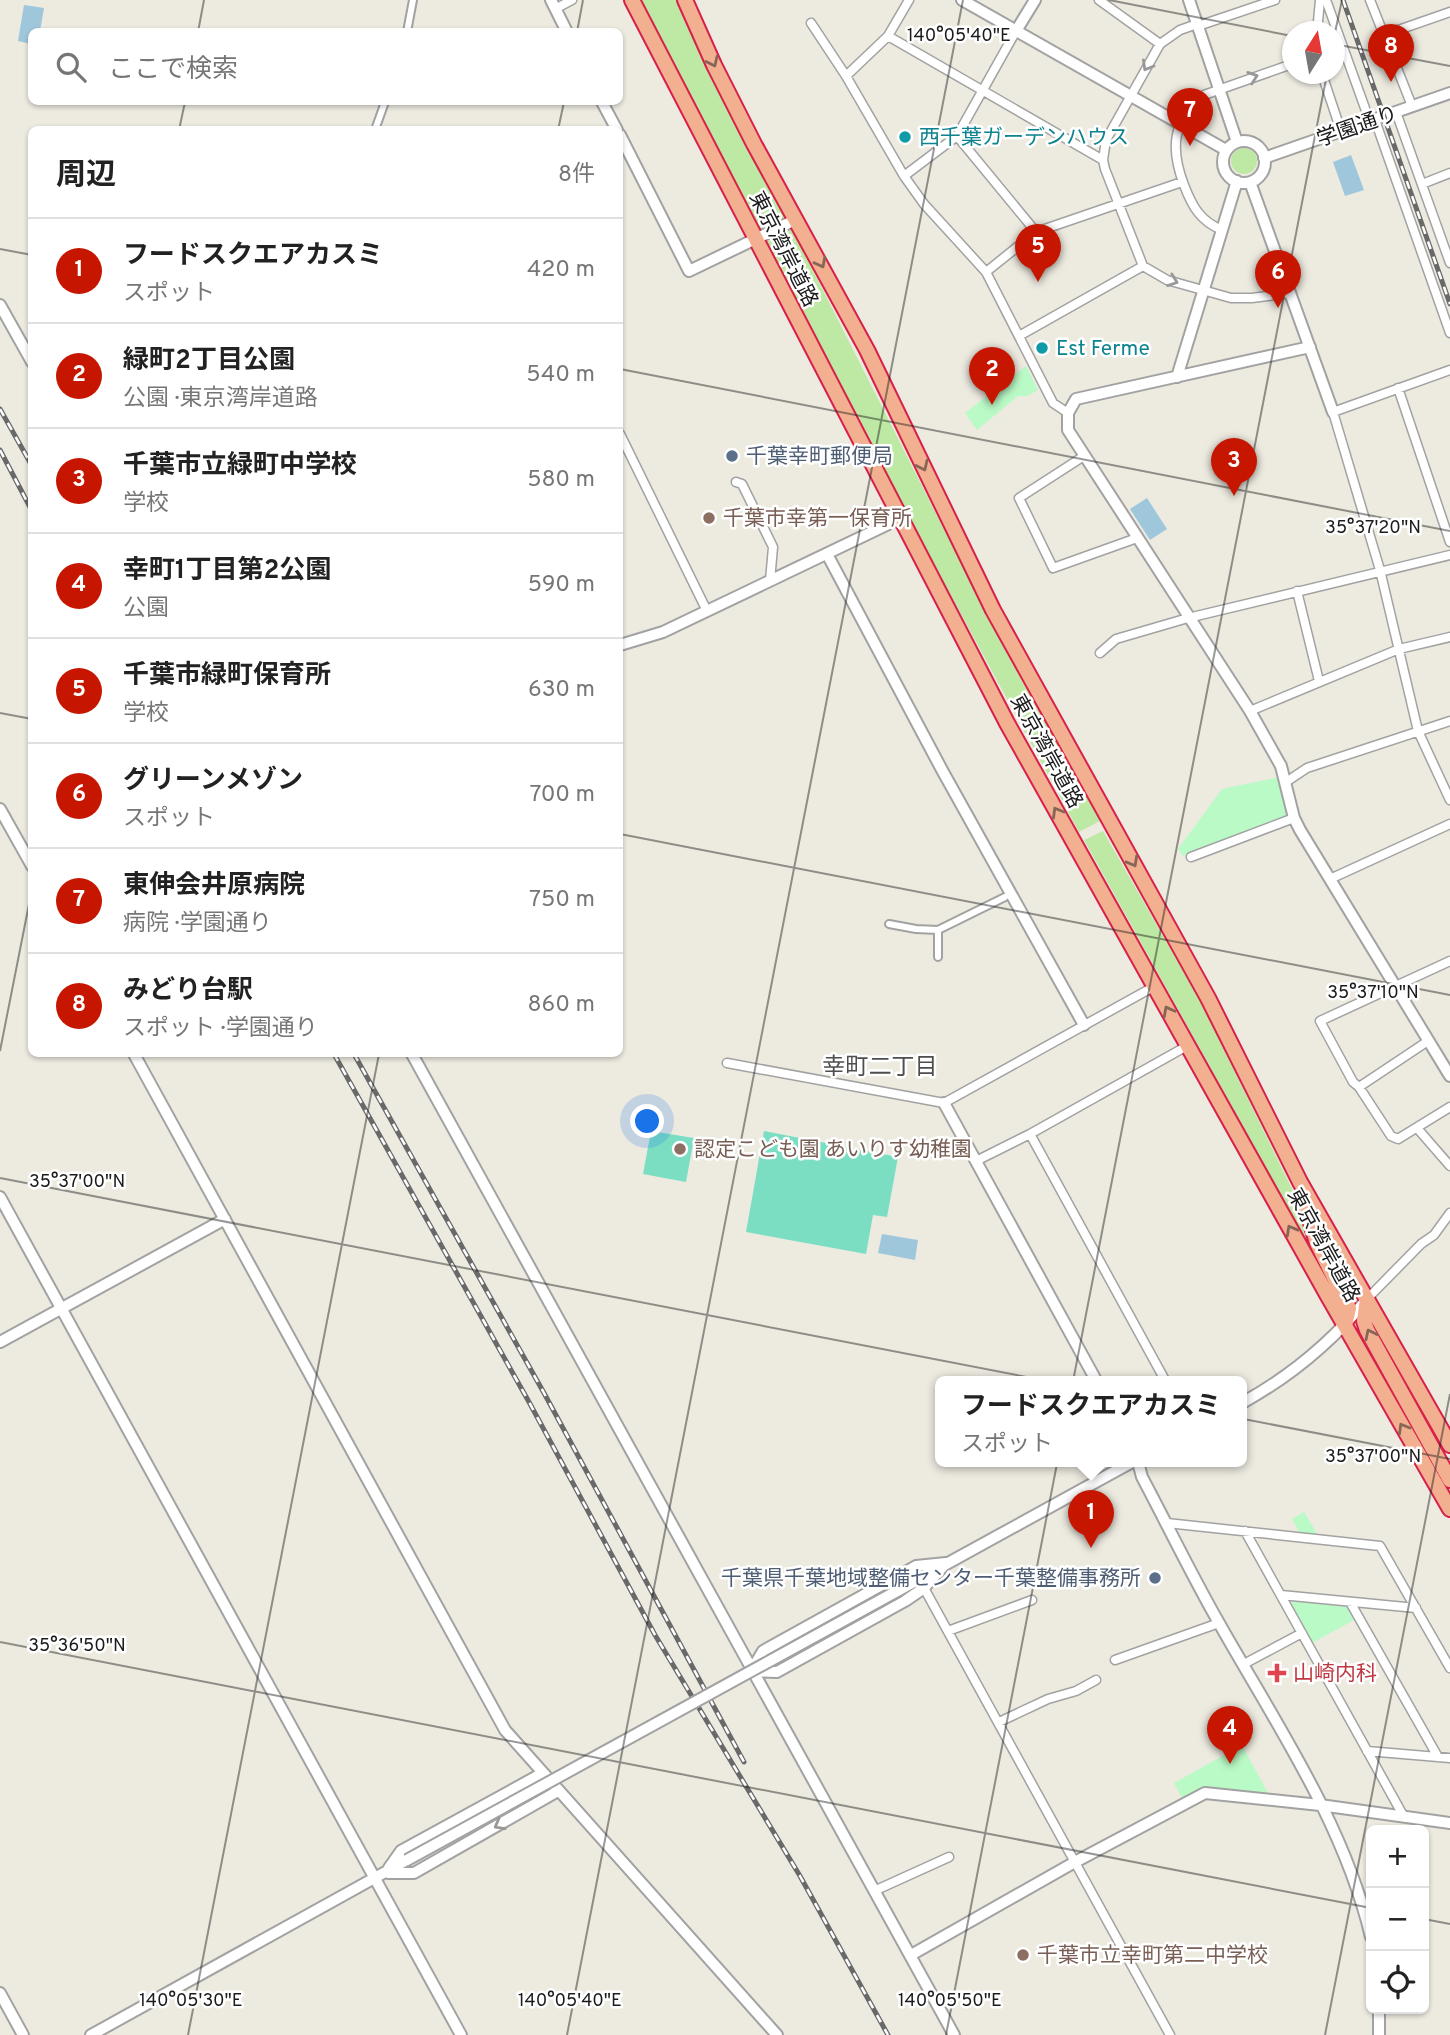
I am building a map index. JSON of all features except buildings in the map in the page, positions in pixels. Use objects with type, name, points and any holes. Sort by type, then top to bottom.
[{"type":"highway","name":"東京湾岸道路","points":[[632,0],[899,519],[1033,770],[1450,1508]]},
{"type":"highway","name":"東京湾岸道路","points":[[685,0],[742,121],[867,350],[993,610],[1208,998],[1300,1182],[1450,1445]]},
{"type":"highway","points":[[1300,1182],[1317,1243],[1349,1308],[1345,1326]]},
{"type":"highway","points":[[1367,1299],[1364,1321],[1367,1330],[1450,1480]]},
{"type":"street","points":[[408,28],[413,0]]},
{"type":"street","points":[[565,28],[553,4],[572,0]]},
{"type":"street","points":[[846,76],[888,36],[909,0]]},
{"type":"street","points":[[962,0],[1226,150]]},
{"type":"street","points":[[904,176],[957,136],[1035,0]]},
{"type":"street","points":[[1099,0],[1160,44]]},
{"type":"street","points":[[1189,0],[1237,142]]},
{"type":"street","points":[[1275,0],[1181,30],[1160,44],[1106,139],[1103,160],[1143,266],[1167,280],[1231,298],[1290,293]]},
{"type":"street","points":[[1318,21],[1320,0]]},
{"type":"street","points":[[1326,0],[1450,333]]},
{"type":"street","points":[[1370,0],[1412,106]]},
{"type":"street","points":[[1384,35],[1450,12]]},
{"type":"street","points":[[811,23],[846,76],[904,176],[925,204],[986,272],[1053,402],[1068,413]]},
{"type":"street","points":[[888,36],[1103,160]]},
{"type":"street","points":[[1222,230],[1195,211],[1182,182],[1174,149],[1181,125],[1195,102],[1203,95],[1282,68]]},
{"type":"street","points":[[1325,84],[1341,131]]},
{"type":"street","name":"学園通り","points":[[1264,158],[1450,93]]},
{"type":"street","points":[[376,126],[384,105]]},
{"type":"street","points":[[604,105],[615,126]]},
{"type":"street","points":[[1396,112],[1448,249],[1450,263]]},
{"type":"street","points":[[957,136],[1036,232]]},
{"type":"street","points":[[623,141],[689,271],[797,219]]},
{"type":"street","points":[[1237,142],[1251,142],[1257,146],[1264,158],[1263,170],[1250,182],[1237,181],[1224,169],[1226,150],[1237,142]]},
{"type":"street","points":[[1422,184],[1450,173]]},
{"type":"street","points":[[1177,377],[1237,181]]},
{"type":"street","points":[[986,272],[1036,232],[1182,182]]},
{"type":"street","points":[[1250,182],[1333,412],[1380,570],[1418,731],[1450,800]]},
{"type":"street","points":[[1019,336],[1143,266]]},
{"type":"street","points":[[0,305],[28,355]]},
{"type":"street","points":[[1310,347],[1076,399],[1068,413],[1068,430],[1250,711],[1281,766],[1294,818],[1450,1076]]},
{"type":"street","points":[[1333,412],[1450,370]]},
{"type":"street","points":[[1398,388],[1450,542]]},
{"type":"street","points":[[623,440],[708,611]]},
{"type":"street","points":[[1084,456],[1018,498],[1053,568],[1137,538]]},
{"type":"street","points":[[736,482],[742,484],[773,547],[769,581]]},
{"type":"street","points":[[623,644],[663,632],[899,519]]},
{"type":"street","points":[[827,554],[1084,1025]]},
{"type":"street","points":[[1100,653],[1116,639],[1188,618],[1450,555]]},
{"type":"street","points":[[1297,591],[1319,681]]},
{"type":"street","points":[[1250,711],[1399,649],[1450,637]]},
{"type":"street","points":[[1286,782],[1307,768],[1450,721]]},
{"type":"street","points":[[0,809],[28,859]]},
{"type":"street","points":[[1191,857],[1294,818]]},
{"type":"street","points":[[1330,879],[1450,824]]},
{"type":"street","points":[[889,924],[938,930],[1006,897]]},
{"type":"street","points":[[938,930],[938,957]]},
{"type":"street","points":[[1450,961],[1320,1021],[1353,1082],[1391,1136],[1398,1139],[1450,1107]]},
{"type":"street","points":[[727,1063],[944,1102],[1155,986]]},
{"type":"street","points":[[1359,1087],[1428,1041]]},
{"type":"street","points":[[976,1161],[1030,1134],[1187,1046]]},
{"type":"street","points":[[137,1057],[505,1730],[777,2035]]},
{"type":"street","points":[[414,1057],[954,2035]]},
{"type":"street","points":[[944,1102],[1094,1376]]},
{"type":"street","points":[[1418,1128],[1450,1167]]},
{"type":"street","points":[[1030,1134],[1163,1376]]},
{"type":"street","points":[[0,1197],[380,1875],[461,2035]]},
{"type":"street","points":[[1247,1399],[1291,1373],[1317,1353],[1449,1218]]},
{"type":"street","points":[[0,1342],[225,1219]]},
{"type":"street","points":[[91,2035],[1123,1467]]},
{"type":"street","points":[[1139,1467],[1142,1478],[1219,1623],[1337,1834],[1355,1879],[1366,1919]]},
{"type":"street","points":[[1167,1523],[1380,1546],[1450,1668]]},
{"type":"street","points":[[1245,1531],[1404,1817]]},
{"type":"street","points":[[751,1671],[763,1651],[916,1566],[946,1563]]},
{"type":"street","points":[[751,1671],[777,1672],[905,1601],[925,1587],[946,1563]]},
{"type":"street","points":[[925,1587],[1170,2035]]},
{"type":"street","points":[[1281,1595],[1416,1608]]},
{"type":"street","points":[[948,1630],[1032,1600]]},
{"type":"street","points":[[1350,1602],[1438,1757]]},
{"type":"street","points":[[1115,1660],[1219,1623]]},
{"type":"street","points":[[1244,1664],[1302,1633]]},
{"type":"street","points":[[999,1722],[1048,1699],[1076,1691],[1096,1680]]},
{"type":"street","points":[[1367,1751],[1450,1758]]},
{"type":"street","points":[[380,1875],[401,1851],[543,1773]]},
{"type":"street","points":[[380,1875],[414,1872],[558,1791]]},
{"type":"street","points":[[911,1955],[1075,1862],[1205,1793],[1450,1823]]},
{"type":"street","points":[[874,1891],[949,1857]]},
{"type":"street","points":[[0,1993],[23,2035]]},
{"type":"street","points":[[1379,2014],[1379,2035]]},
{"type":"green space","points":[[641,0],[677,0],[714,82],[786,218],[761,231]]},
{"type":"green space","points":[[1244,148],[1253,152],[1257,161],[1253,170],[1244,174],[1235,170],[1231,161],[1235,152]]},
{"type":"green space","points":[[792,229],[1006,652],[1100,821],[1079,832],[916,531],[767,242]]},
{"type":"green space","points":[[1026,366],[1038,390],[1027,396],[1018,396],[977,430],[965,413]]},
{"type":"green space","points":[[1279,777],[1288,814],[1286,817],[1183,856],[1178,849],[1222,789]]},
{"type":"green space","points":[[1103,831],[1198,997],[1296,1197],[1313,1243],[1339,1299],[1084,840]]},
{"type":"green space","points":[[651,1131],[694,1138],[686,1182],[643,1174]]},
{"type":"green space","points":[[764,1131],[898,1157],[887,1217],[873,1215],[866,1254],[746,1232]]},
{"type":"green space","points":[[1304,1512],[1319,1537],[1301,1535],[1292,1519]]},
{"type":"green space","points":[[1295,1600],[1347,1607],[1354,1620],[1312,1643],[1290,1606]]},
{"type":"green space","points":[[1242,1745],[1269,1795],[1204,1789],[1183,1800],[1174,1783]]},
{"type":"water","points":[[24,5],[44,8],[41,28],[28,28],[28,43],[18,41]]},
{"type":"water","points":[[1351,155],[1364,190],[1345,196],[1333,162]]},
{"type":"water","points":[[1147,498],[1167,529],[1150,540],[1130,509]]},
{"type":"water","points":[[882,1234],[918,1240],[915,1260],[878,1253]]},
{"type":"railway","points":[[1343,0],[1450,304]]},
{"type":"railway","points":[[0,409],[28,459]]},
{"type":"railway","points":[[0,450],[28,503]]},
{"type":"railway","points":[[336,1057],[529,1402],[655,1635],[800,1876],[888,2035]]},
{"type":"railway","points":[[356,1057],[544,1393],[744,1762]]},
{"type":"place","name":"みどり台駅","points":[[1391,82]]},
{"type":"place","name":"西千葉ガーデンハウス","points":[[905,137]]},
{"type":"place","name":"東伸会井原病院","points":[[1190,146]]},
{"type":"place","name":"千葉市緑町保育所","points":[[1038,282]]},
{"type":"place","name":"グリーンメゾン","points":[[1278,308]]},
{"type":"place","name":"Est Ferme","points":[[1042,348]]},
{"type":"place","name":"緑町2丁目公園","points":[[992,405]]},
{"type":"place","name":"千葉幸町郵便局","points":[[732,456]]},
{"type":"place","name":"千葉市立緑町中学校","points":[[1234,496]]},
{"type":"place","name":"千葉市幸第一保育所","points":[[709,518]]},
{"type":"place","name":"認定こども園 あいりす幼稚園","points":[[680,1149]]},
{"type":"place","name":"フードスクエアカスミ","points":[[1091,1548]]},
{"type":"place","name":"千葉県千葉地域整備センター千葉整備事務所","points":[[1155,1578]]},
{"type":"place","name":"山崎内科","points":[[1277,1673]]},
{"type":"place","name":"幸町1丁目第2公園","points":[[1230,1764]]},
{"type":"place","name":"千葉市立幸町第二中学校","points":[[1023,1955]]},
{"type":"district","name":"幸町二丁目","points":[[880,1066]]}]
